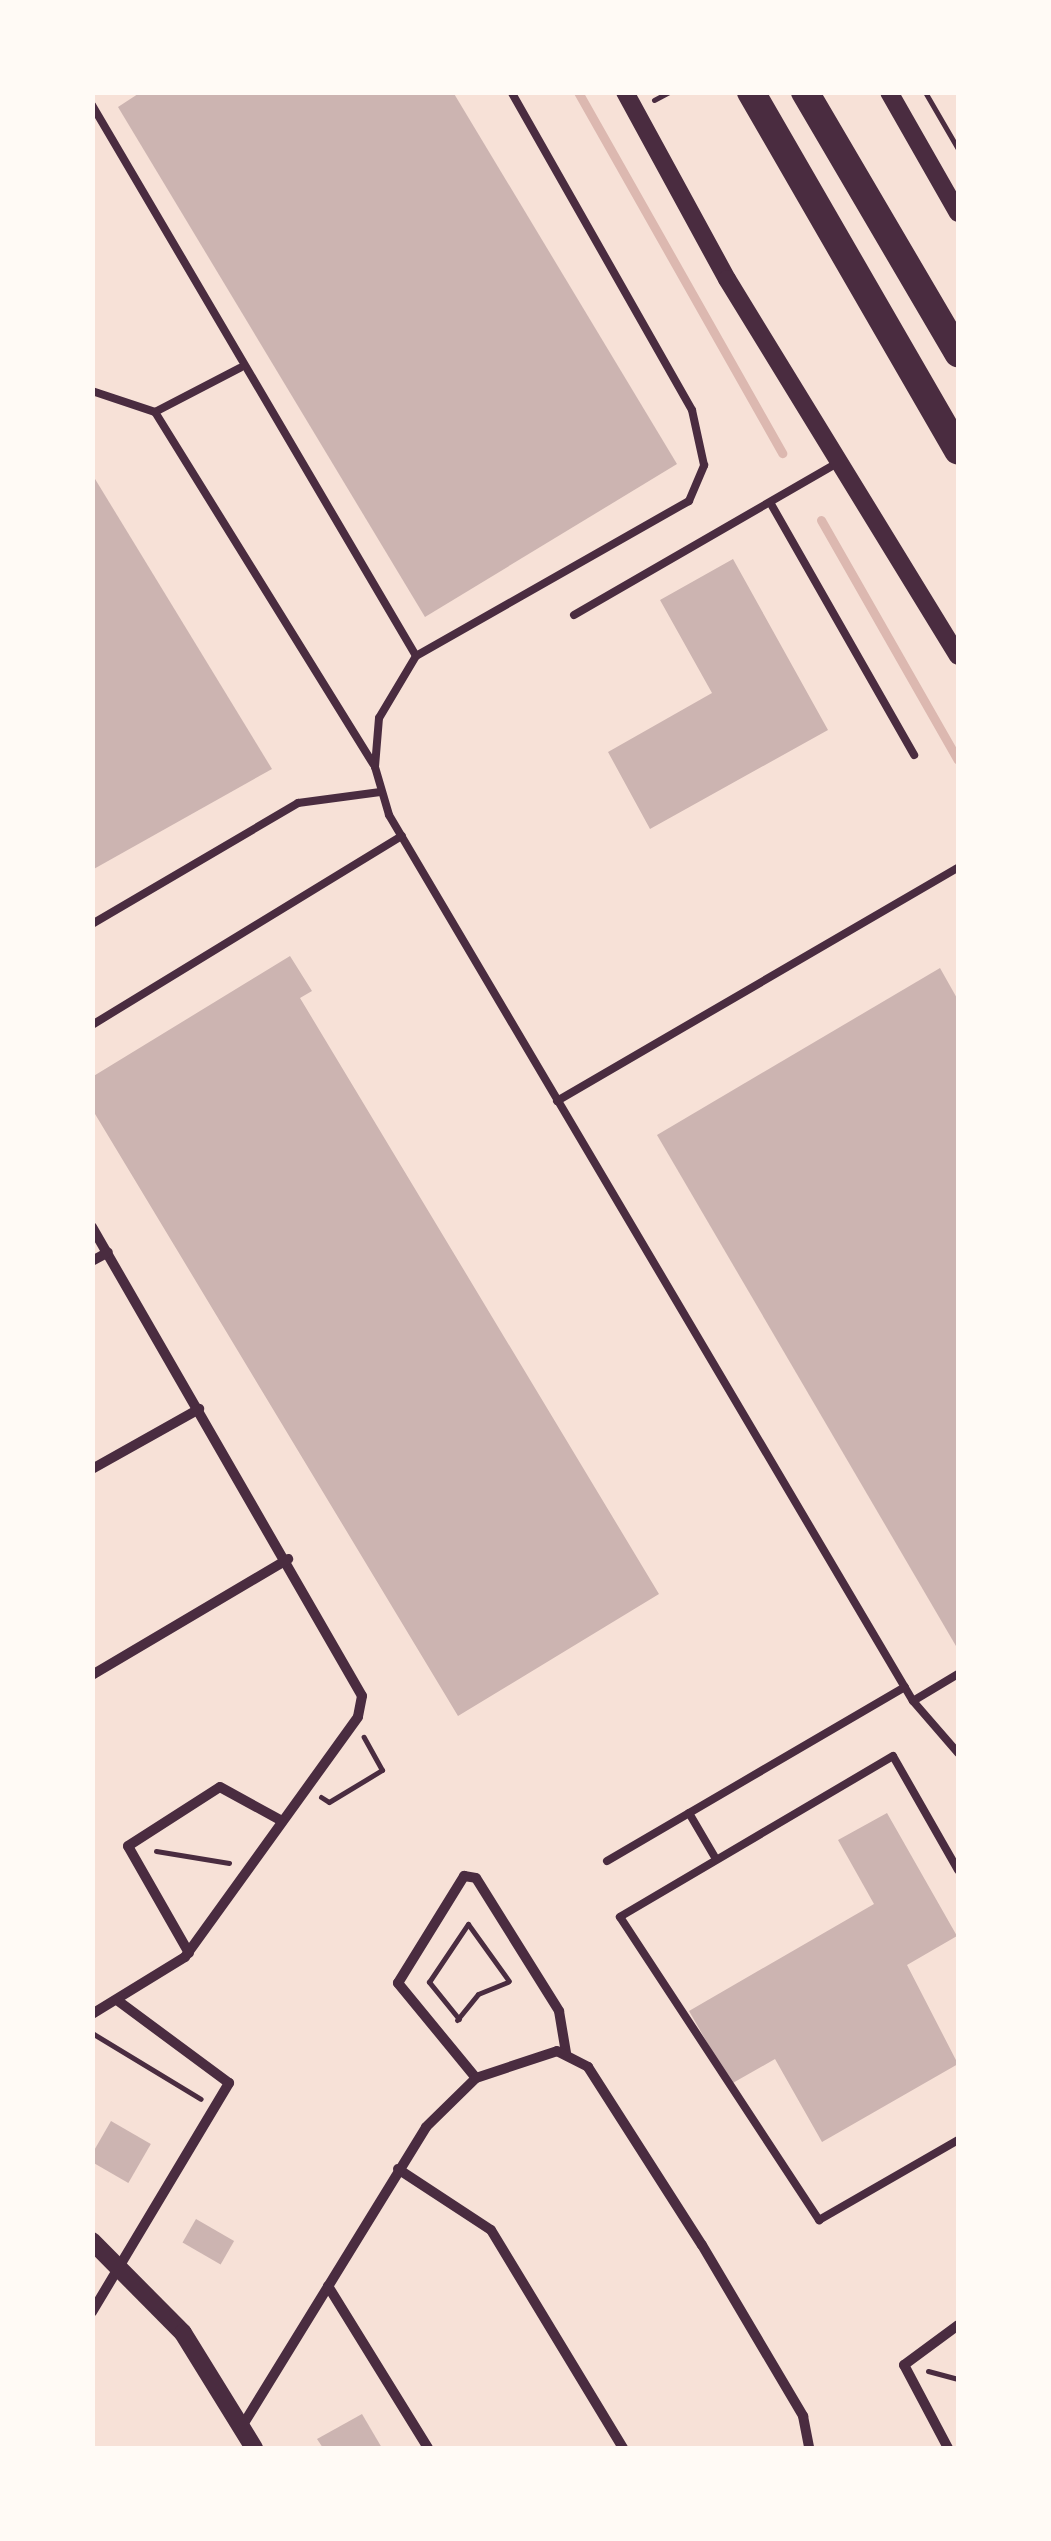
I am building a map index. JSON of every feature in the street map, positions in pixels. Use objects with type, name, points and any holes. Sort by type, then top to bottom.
[{"type":"highway","points":[[751,92],[958,450]]},
{"type":"highway","points":[[805,92],[958,352]]},
{"type":"street","points":[[625,92],[836,464],[958,656]]},
{"type":"street","points":[[889,92],[958,214]]},
{"type":"street","points":[[92,1227],[361,1685],[351,1726],[189,1953],[92,2014]]},
{"type":"street","points":[[92,1262],[108,1252]]},
{"type":"street","points":[[92,1469],[199,1408]]},
{"type":"street","points":[[92,1675],[288,1559]]},
{"type":"street","points":[[189,1953],[128,1846],[216,1788],[282,1820]]},
{"type":"street","points":[[476,2078],[398,1982],[464,1876],[476,1878],[564,2022],[566,2053]]},
{"type":"street","points":[[92,2312],[229,2083],[118,2000]]},
{"type":"street","points":[[242,2428],[398,2169],[476,2078],[532,2054],[566,2053],[588,2066],[702,2245],[803,2416],[809,2448]]},
{"type":"street","points":[[398,2169],[491,2230],[623,2448]]},
{"type":"street","points":[[92,2241],[122,2263],[183,2332],[254,2448]]},
{"type":"street","points":[[328,2286],[428,2448]]},
{"type":"street","points":[[948,2448],[904,2361],[958,2325]]},
{"type":"lane","points":[[510,92],[692,410],[704,465],[689,502],[416,656],[379,718],[375,767],[380,792],[402,836],[913,1702],[958,1752]]},
{"type":"lane","points":[[92,104],[240,368],[416,656]]},
{"type":"lane","points":[[155,412],[240,368]]},
{"type":"lane","points":[[92,391],[155,412],[375,767]]},
{"type":"lane","points":[[574,616],[836,464]]},
{"type":"lane","points":[[771,504],[914,755]]},
{"type":"lane","points":[[92,924],[298,803],[380,792]]},
{"type":"lane","points":[[92,1025],[402,836]]},
{"type":"lane","points":[[558,1102],[958,868]]},
{"type":"lane","points":[[913,1702],[958,1674]]},
{"type":"lane","points":[[608,1861],[904,1686]]},
{"type":"lane","points":[[958,1870],[893,1756],[620,1917],[819,2220],[958,2140]]},
{"type":"lane","points":[[689,1813],[716,1858]]},
{"type":"path","points":[[926,92],[958,149]]},
{"type":"path","points":[[306,1787],[329,1802],[382,1770],[375,1748],[351,1726]]},
{"type":"path","points":[[128,1846],[250,1866]]},
{"type":"path","points":[[460,2018],[429,1982],[468,1924],[509,1982]]},
{"type":"path","points":[[440,2034],[460,2018],[478,1994],[509,1982],[530,1964]]},
{"type":"path","points":[[92,2033],[189,2092]]},
{"type":"building","points":[[141,92],[453,92],[677,464],[425,617],[118,107]]},
{"type":"building","points":[[92,474],[272,769],[92,870]]},
{"type":"building","points":[[733,559],[828,730],[650,829],[608,752],[712,693],[660,600]]},
{"type":"building","points":[[290,956],[312,991],[300,998],[659,1594],[458,1716],[92,1109],[92,1077]]},
{"type":"building","points":[[940,968],[958,1000],[956,1646],[657,1135]]},
{"type":"building","points":[[887,1813],[957,1936],[907,1965],[958,2064],[822,2142],[775,2059],[731,2084],[689,2011],[874,1904],[838,1840]]},
{"type":"building","points":[[111,2121],[151,2144],[128,2183],[92,2162],[92,2154]]},
{"type":"building","points":[[196,2219],[234,2241],[221,2264],[183,2242]]},
{"type":"building","points":[[362,2414],[382,2448],[323,2448],[317,2439]]},
{"type":"waterway","points":[[578,92],[782,453]]},
{"type":"waterway","points":[[821,520],[958,760]]}]
